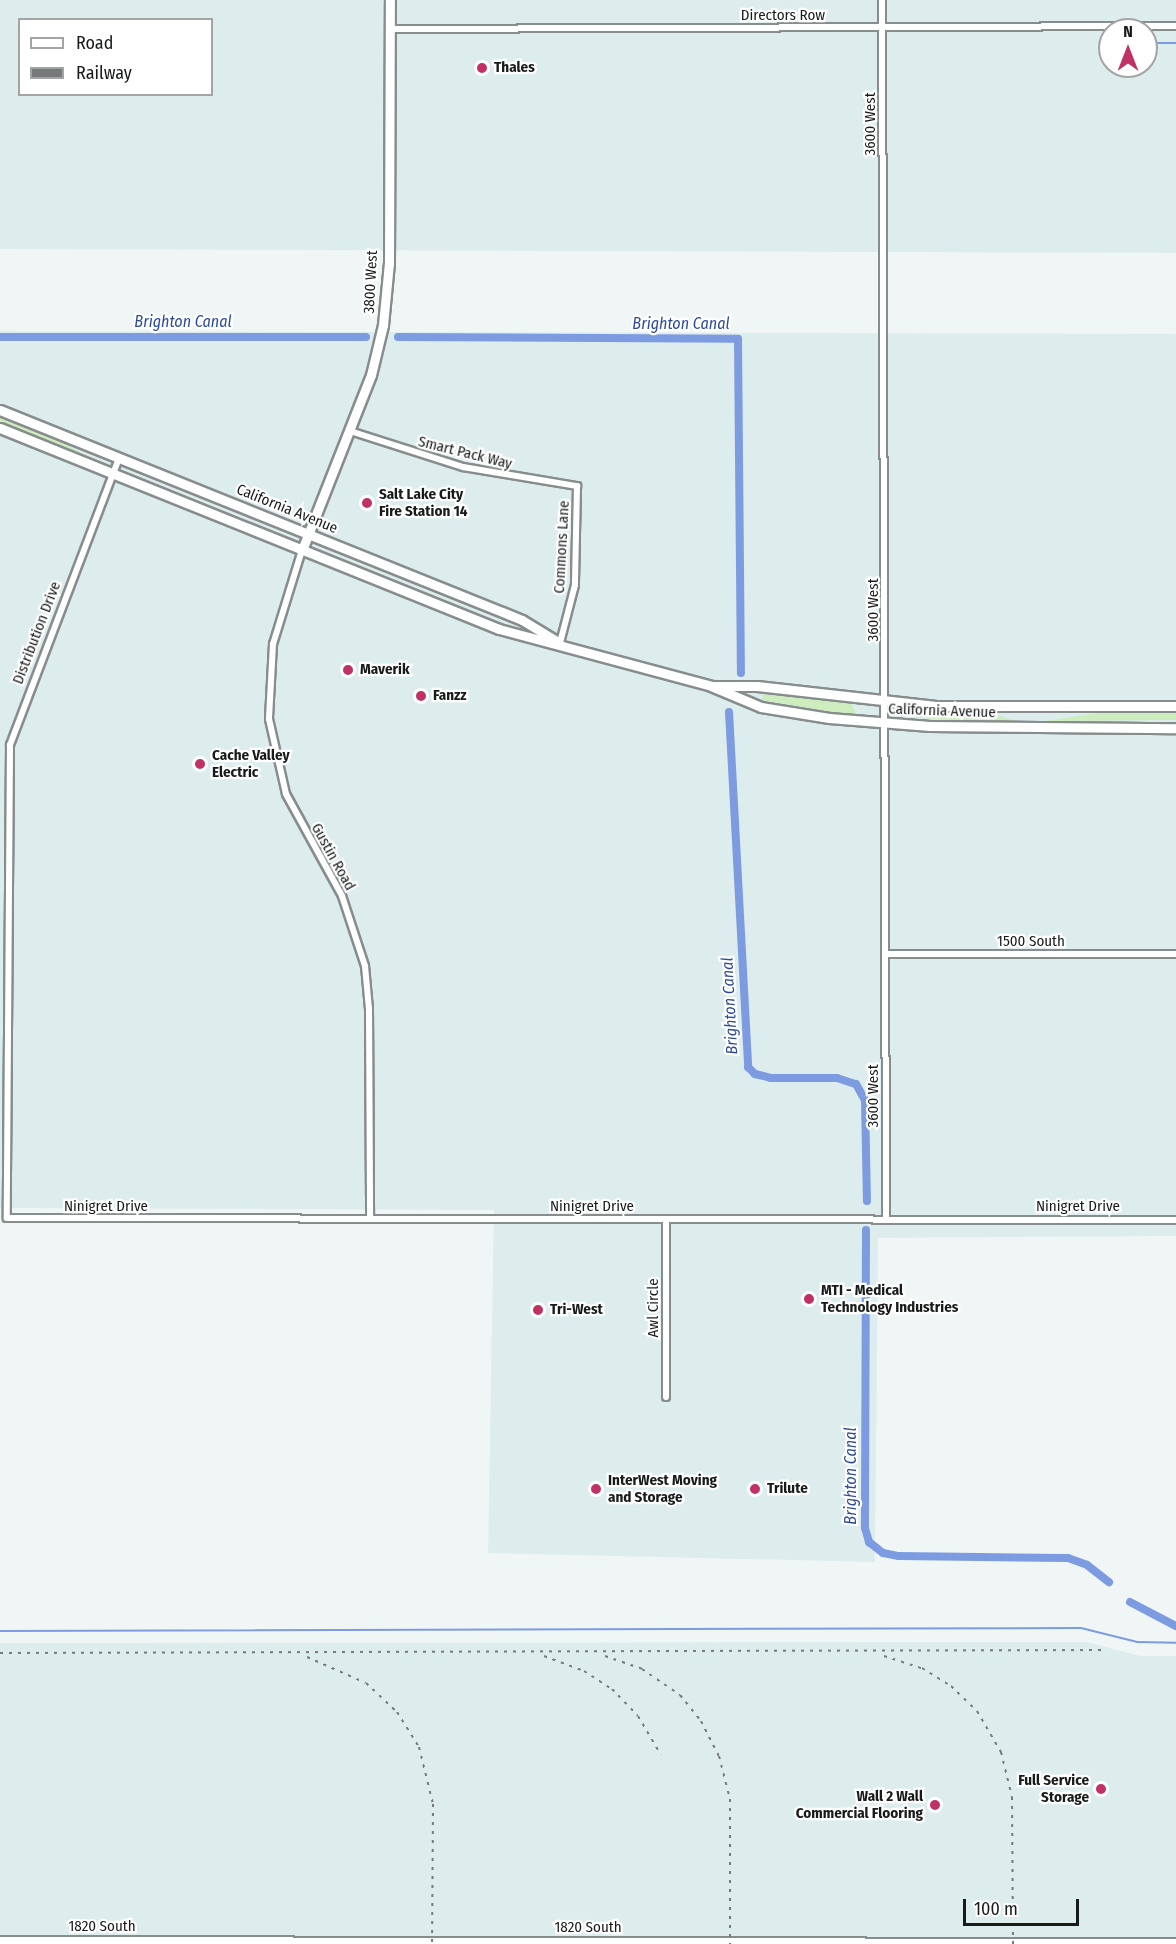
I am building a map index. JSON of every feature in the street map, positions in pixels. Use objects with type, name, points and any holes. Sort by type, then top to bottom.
[{"type":"main road","name":"3800 West","points":[[302,550],[376,359],[386,303],[390,0]]},
{"type":"main road","name":"California Avenue","points":[[0,410],[522,620],[560,643]]},
{"type":"main road","name":"California Avenue","points":[[0,428],[499,628],[711,686],[761,707],[886,724],[1030,728],[1176,728]]},
{"type":"main road","name":"California Avenue","points":[[711,686],[757,686],[887,703],[1030,707],[1176,706]]},
{"type":"main road","points":[[1030,707],[1030,728]]},
{"type":"main road","name":"1820 South","points":[[0,1941],[1176,1944]]},
{"type":"street","name":"3600 West","points":[[882,0],[887,703],[886,1219]]},
{"type":"street","name":"Directors Row","points":[[390,29],[1176,26]]},
{"type":"street","name":"Smart Pack Way","points":[[350,431],[463,467],[577,486]]},
{"type":"street","name":"Distribution Drive","points":[[7,1218],[8,869],[12,736],[118,458]]},
{"type":"street","name":"Commons Lane","points":[[560,643],[575,585],[577,486]]},
{"type":"street","name":"Gustin Road","points":[[302,550],[273,644],[269,719],[286,794],[342,896],[365,966],[369,1009],[370,1219]]},
{"type":"street","points":[[0,869],[8,869]]},
{"type":"street","name":"1500 South","points":[[886,954],[1176,954]]},
{"type":"street","name":"Ninigret Drive","points":[[7,1218],[1176,1220]]},
{"type":"street","name":"Awl Circle","points":[[666,1219],[666,1397]]},
{"type":"shaded area","points":[[0,0],[1176,0],[1176,253],[0,249]]},
{"type":"shaded area","points":[[0,331],[1176,334],[1176,1236],[878,1238],[875,1562],[488,1553],[494,1210],[0,1208]]},
{"type":"shaded area","points":[[1087,1642],[1140,1656],[1176,1656],[1176,1944],[0,1944],[0,1643]]},
{"type":"green space","points":[[0,416],[48,435],[93,459],[0,422]]},
{"type":"green space","points":[[764,691],[851,703],[857,716],[762,700]]},
{"type":"green space","points":[[962,711],[984,712],[1018,721],[969,722],[911,717]]},
{"type":"green space","points":[[1110,711],[1176,712],[1176,720],[1045,721]]},
{"type":"waterway","points":[[1158,43],[1176,43]]},
{"type":"waterway","name":"Brighton Canal","points":[[0,337],[366,337]]},
{"type":"waterway","name":"Brighton Canal","points":[[398,337],[738,339],[741,673]]},
{"type":"waterway","name":"Brighton Canal","points":[[729,712],[748,1067],[755,1074],[771,1078],[837,1078],[856,1084],[865,1100],[867,1201]]},
{"type":"waterway","name":"Brighton Canal","points":[[866,1230],[865,1528],[869,1542],[883,1553],[899,1556],[1068,1558],[1087,1565],[1109,1582]]},
{"type":"waterway","name":"Brighton Canal","points":[[1130,1602],[1176,1626]]},
{"type":"waterway","points":[[0,1631],[1081,1628],[1137,1642],[1176,1643]]},
{"type":"railway","points":[[0,1653],[1103,1650]]},
{"type":"railway","points":[[544,1656],[584,1671],[612,1689],[638,1716],[661,1755]]},
{"type":"railway","points":[[605,1656],[642,1669],[680,1695],[701,1721],[719,1756],[730,1799],[730,1944]]},
{"type":"railway","points":[[884,1656],[922,1668],[951,1686],[977,1711],[1001,1752],[1012,1797],[1013,1944]]},
{"type":"railway","points":[[307,1657],[366,1683],[397,1712],[419,1747],[433,1804],[432,1944]]},
{"type":"place","name":"Thales","points":[[482,68]]},
{"type":"place","name":"Salt Lake City Fire Station 14","points":[[367,503]]},
{"type":"place","name":"Maverik","points":[[348,670]]},
{"type":"place","name":"Fanzz","points":[[421,696]]},
{"type":"place","name":"Cache Valley Electric","points":[[200,764]]},
{"type":"place","name":"MTI - Medical Technology Industries","points":[[809,1299]]},
{"type":"place","name":"Tri-West","points":[[538,1310]]},
{"type":"place","name":"InterWest Moving and Storage","points":[[596,1489]]},
{"type":"place","name":"Trilute","points":[[755,1489]]},
{"type":"place","name":"Full Service Storage","points":[[1101,1789]]},
{"type":"place","name":"Wall 2 Wall Commercial Flooring","points":[[935,1805]]}]
